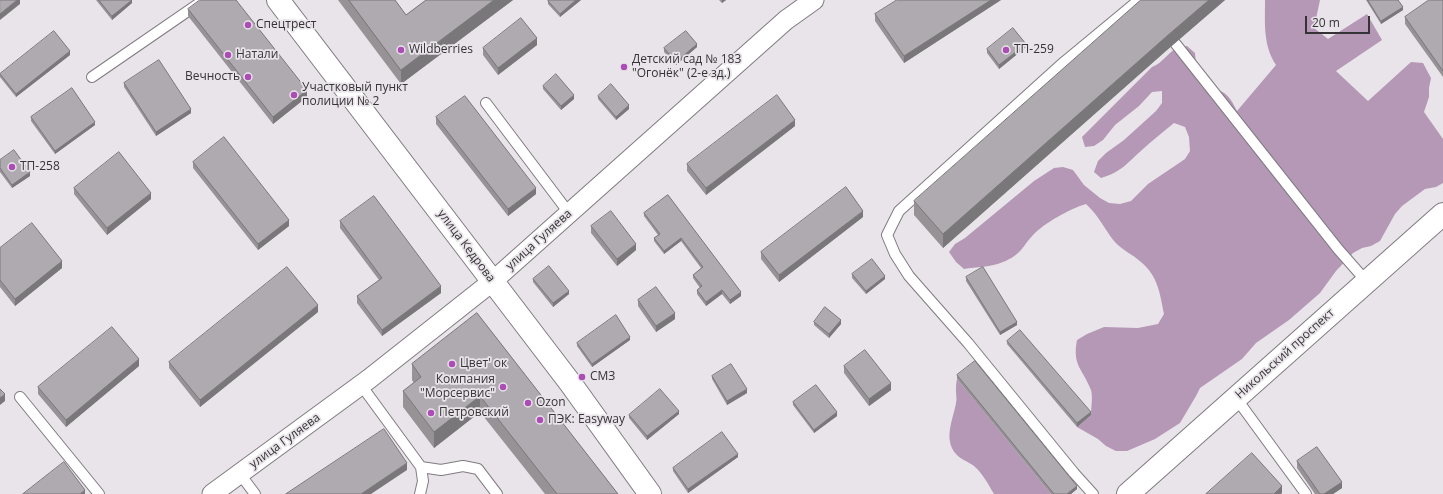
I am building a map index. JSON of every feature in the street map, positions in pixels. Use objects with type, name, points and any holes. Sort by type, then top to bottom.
[{"type":"main road","name":"улица Кедрова","points":[[278,0],[571,384],[650,494]]},
{"type":"main road","name":"Никольский проспект","points":[[1128,494],[1443,214]]},
{"type":"street","name":"улица Гуляева","points":[[212,494],[361,385],[493,281],[786,20],[814,0]]},
{"type":"lane","points":[[92,77],[204,0]]},
{"type":"lane","points":[[1093,494],[1074,473],[968,343],[909,276],[895,254],[888,235],[899,211],[1064,62],[1138,1],[1146,10]]},
{"type":"lane","points":[[1175,43],[1333,243],[1367,282]]},
{"type":"lane","points":[[486,103],[569,213]]},
{"type":"lane","points":[[361,385],[421,467],[423,481],[420,494]]},
{"type":"lane","points":[[20,397],[100,494]]},
{"type":"lane","points":[[1236,398],[1306,494]]},
{"type":"lane","points":[[421,467],[441,470],[463,466],[478,469],[497,494]]},
{"type":"lane","points":[[240,474],[255,494]]},
{"type":"shaded area","points":[[1265,0],[1320,0],[1314,28],[1328,39],[1367,14],[1382,40],[1336,71],[1368,101],[1411,62],[1423,63],[1431,78],[1429,97],[1424,112],[1443,139],[1443,183],[1436,187],[1425,189],[1402,206],[1395,214],[1380,241],[1353,253],[1336,271],[1320,293],[1289,320],[1256,343],[1242,359],[1200,388],[1180,423],[1155,439],[1127,451],[1116,451],[1077,427],[1091,415],[1092,393],[1077,362],[1077,340],[1104,327],[1138,328],[1158,324],[1164,314],[1163,307],[1155,279],[1147,267],[1114,241],[1086,204],[1050,221],[1033,235],[1018,254],[998,264],[964,269],[956,262],[949,252],[955,244],[965,238],[1034,181],[1054,168],[1063,167],[1073,170],[1084,185],[1100,198],[1109,203],[1120,204],[1131,201],[1148,184],[1185,159],[1190,151],[1189,137],[1185,127],[1174,123],[1120,170],[1101,178],[1094,172],[1098,161],[1106,153],[1124,140],[1156,111],[1162,103],[1162,91],[1152,92],[1139,106],[1115,125],[1103,140],[1094,146],[1085,147],[1082,137],[1152,67],[1160,63],[1177,48],[1187,46],[1195,53],[1196,64],[1210,87],[1224,93],[1232,102],[1237,111],[1276,65],[1267,42],[1265,26]]},
{"type":"shaded area","points":[[957,379],[1051,494],[994,494],[977,469],[956,454],[952,448],[949,436],[956,402]]},
{"type":"building","points":[[0,0],[17,0],[0,14]]},
{"type":"building","points":[[99,0],[132,0],[112,16]]},
{"type":"building","points":[[200,0],[236,0],[307,90],[273,117],[188,9]]},
{"type":"building","points":[[349,0],[395,0],[406,15],[426,0],[494,0],[401,70]]},
{"type":"building","points":[[576,0],[560,14],[548,1]]},
{"type":"building","points":[[897,0],[991,0],[904,56],[875,14]]},
{"type":"building","points":[[1141,0],[1209,0],[943,234],[914,201]]},
{"type":"building","points":[[1368,0],[1398,0],[1403,7],[1381,21]]},
{"type":"building","points":[[1429,0],[1443,0],[1443,71],[1405,17]]},
{"type":"building","points":[[521,18],[537,38],[498,68],[483,48]]},
{"type":"building","name":"ТП-259","points":[[1013,28],[1026,44],[999,65],[987,49]]},
{"type":"building","points":[[54,31],[70,51],[16,94],[0,74]]},
{"type":"building","points":[[686,31],[697,44],[676,62],[664,48]]},
{"type":"building","points":[[159,60],[191,109],[156,132],[124,83]]},
{"type":"building","points":[[556,74],[574,95],[561,106],[543,86]]},
{"type":"building","points":[[611,84],[629,105],[616,117],[598,96]]},
{"type":"building","points":[[72,88],[95,122],[55,151],[31,117]]},
{"type":"building","points":[[777,95],[795,120],[706,188],[687,164]]},
{"type":"building","points":[[465,96],[536,188],[508,209],[436,117]]},
{"type":"building","points":[[224,137],[289,220],[258,244],[193,162]]},
{"type":"building","name":"ТП-258","points":[[14,150],[30,172],[12,185],[0,168],[0,160]]},
{"type":"building","points":[[119,152],[151,193],[107,228],[74,188]]},
{"type":"building","points":[[846,187],[863,211],[779,275],[761,252]]},
{"type":"building","points":[[668,195],[741,292],[730,300],[722,290],[706,302],[697,290],[702,286],[693,275],[703,267],[681,238],[664,251],[654,238],[660,234],[644,213]]},
{"type":"building","points":[[374,196],[441,286],[382,330],[357,296],[382,278],[340,221]]},
{"type":"building","points":[[611,211],[636,244],[617,259],[591,226]]},
{"type":"building","points":[[32,223],[62,261],[15,299],[0,280],[0,248]]},
{"type":"building","points":[[872,259],[885,276],[866,291],[852,274]]},
{"type":"building","points":[[549,266],[569,291],[553,303],[533,279]]},
{"type":"building","points":[[287,267],[318,305],[200,400],[169,362]]},
{"type":"building","points":[[983,267],[1017,322],[1000,332],[966,277]]},
{"type":"building","points":[[656,287],[675,313],[656,326],[638,300]]},
{"type":"building","points":[[825,307],[841,320],[829,334],[814,322]]},
{"type":"building","points":[[477,313],[618,494],[557,494],[480,396],[434,432],[403,391],[421,377],[412,364]]},
{"type":"building","points":[[616,315],[630,337],[592,364],[577,343]]},
{"type":"building","points":[[112,327],[139,359],[66,420],[38,387]]},
{"type":"building","points":[[1020,330],[1091,412],[1077,423],[1007,341]]},
{"type":"building","points":[[865,350],[891,383],[869,399],[844,366]]},
{"type":"building","points":[[975,361],[1077,486],[1067,494],[1054,494],[957,375]]},
{"type":"building","points":[[731,364],[747,389],[727,401],[712,376]]},
{"type":"building","points":[[816,385],[837,412],[814,430],[793,402]]},
{"type":"building","points":[[0,389],[5,394],[0,398]]},
{"type":"building","points":[[660,389],[679,411],[647,436],[629,415]]},
{"type":"building","points":[[384,429],[407,463],[361,494],[286,494]]},
{"type":"building","points":[[722,432],[738,454],[688,489],[673,468]]},
{"type":"building","points":[[1317,447],[1342,482],[1324,494],[1320,494],[1297,461]]},
{"type":"building","points":[[1252,453],[1282,486],[1274,494],[1206,494]]},
{"type":"building","points":[[64,462],[85,490],[80,494],[23,494]]},
{"type":"place","name":"Спецтрест","points":[[248,25]]},
{"type":"place","name":"Wildberries","points":[[401,50]]},
{"type":"place","name":"ТП-259","points":[[1006,50]]},
{"type":"place","name":"Натали","points":[[228,55]]},
{"type":"place","name":"Детский сад № 183 \"Огонёк\" (2-е зд.)","points":[[624,67]]},
{"type":"place","name":"Вечность","points":[[248,77]]},
{"type":"place","name":"Участковый пункт полиции № 2","points":[[294,95]]},
{"type":"place","name":"ТП-258","points":[[12,167]]},
{"type":"place","name":"Цвет' ок","points":[[452,364]]},
{"type":"place","name":"СМЗ","points":[[582,377]]},
{"type":"place","name":"Компания \"Морсервис\"","points":[[503,387]]},
{"type":"place","name":"Ozon","points":[[528,403]]},
{"type":"place","name":"Петровский","points":[[431,413]]},
{"type":"place","name":"ПЭК: Easyway","points":[[540,420]]}]
